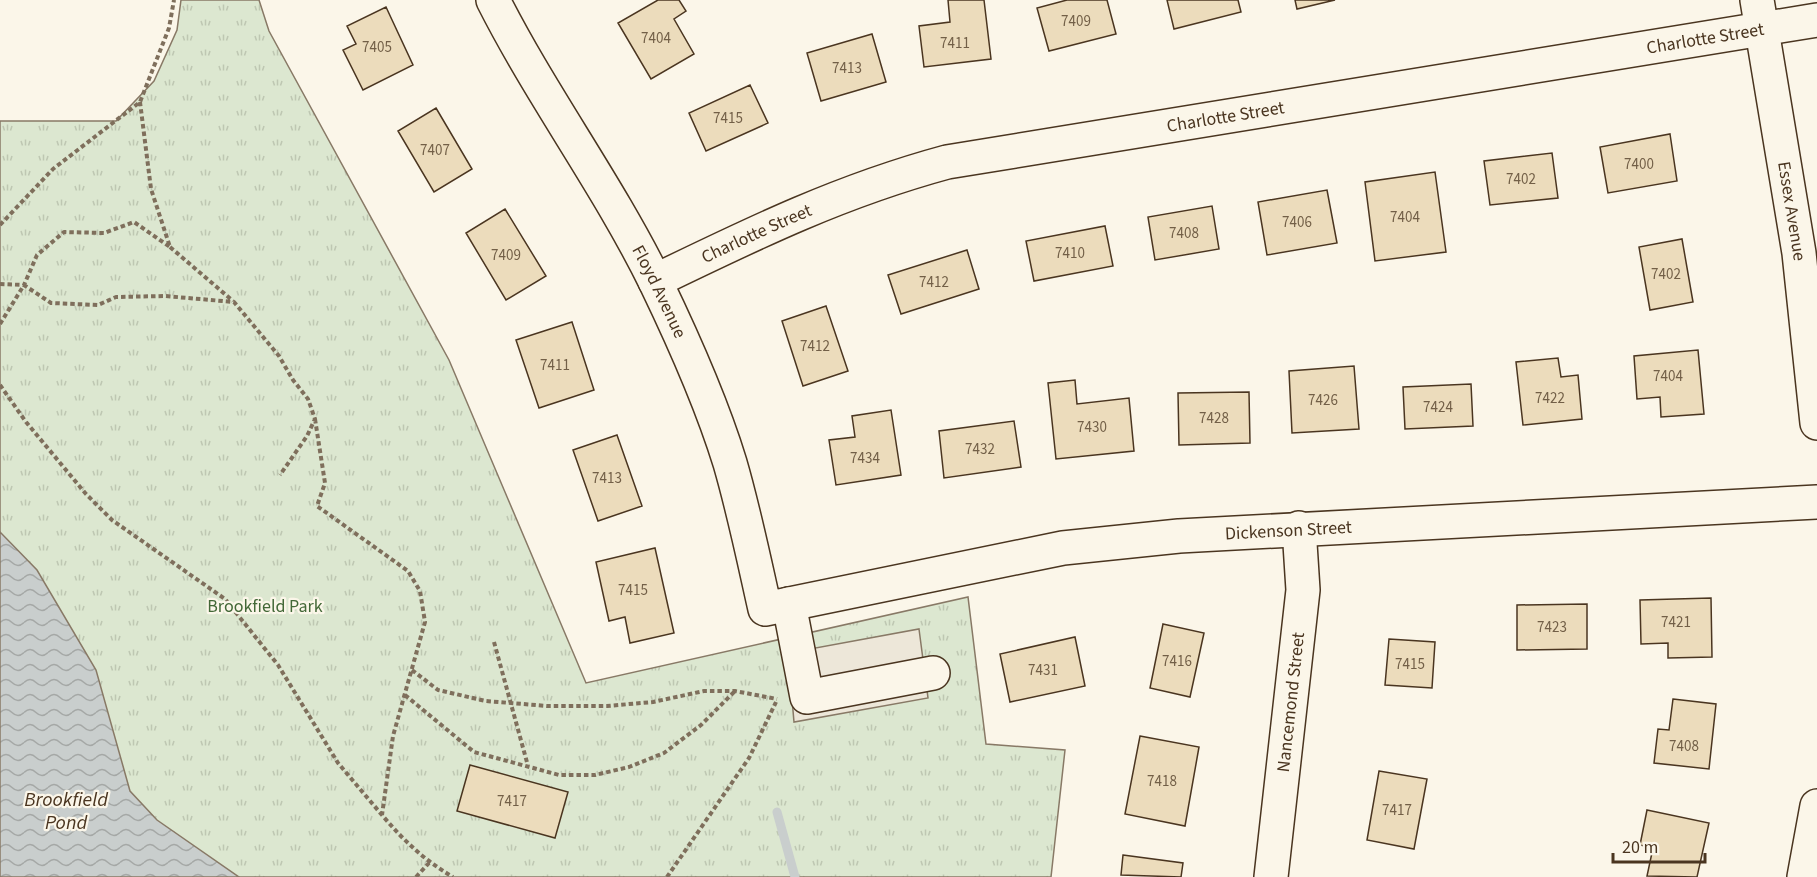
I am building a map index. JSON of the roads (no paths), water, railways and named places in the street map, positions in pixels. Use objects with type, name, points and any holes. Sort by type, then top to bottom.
[{"type":"street","name":"Floyd Avenue","points":[[493,0],[521,55],[615,206],[655,281],[687,349],[730,464],[777,606],[800,661],[807,697],[933,673]]},
{"type":"street","name":"Charlotte Street","points":[[655,281],[780,220],[831,199],[885,178],[947,162],[1760,14],[1817,20]]},
{"type":"street","name":"Essex Avenue","points":[[1760,14],[1799,253],[1817,423]]},
{"type":"street","name":"Dickenson Street","points":[[777,606],[1064,548],[1179,536],[1817,502]]},
{"type":"street","name":"Nancemond Street","points":[[1271,877],[1302,590],[1299,528]]},
{"type":"street","points":[[1804,877],[1817,806]]},
{"type":"water","name":"Brookfield Pond","points":[[0,532],[37,570],[96,670],[130,791],[157,820],[239,877],[0,877]]},
{"type":"waterway","points":[[777,812],[795,877]]},
{"type":"park label","name":"Brookfield Park","points":[[265,606]]}]
